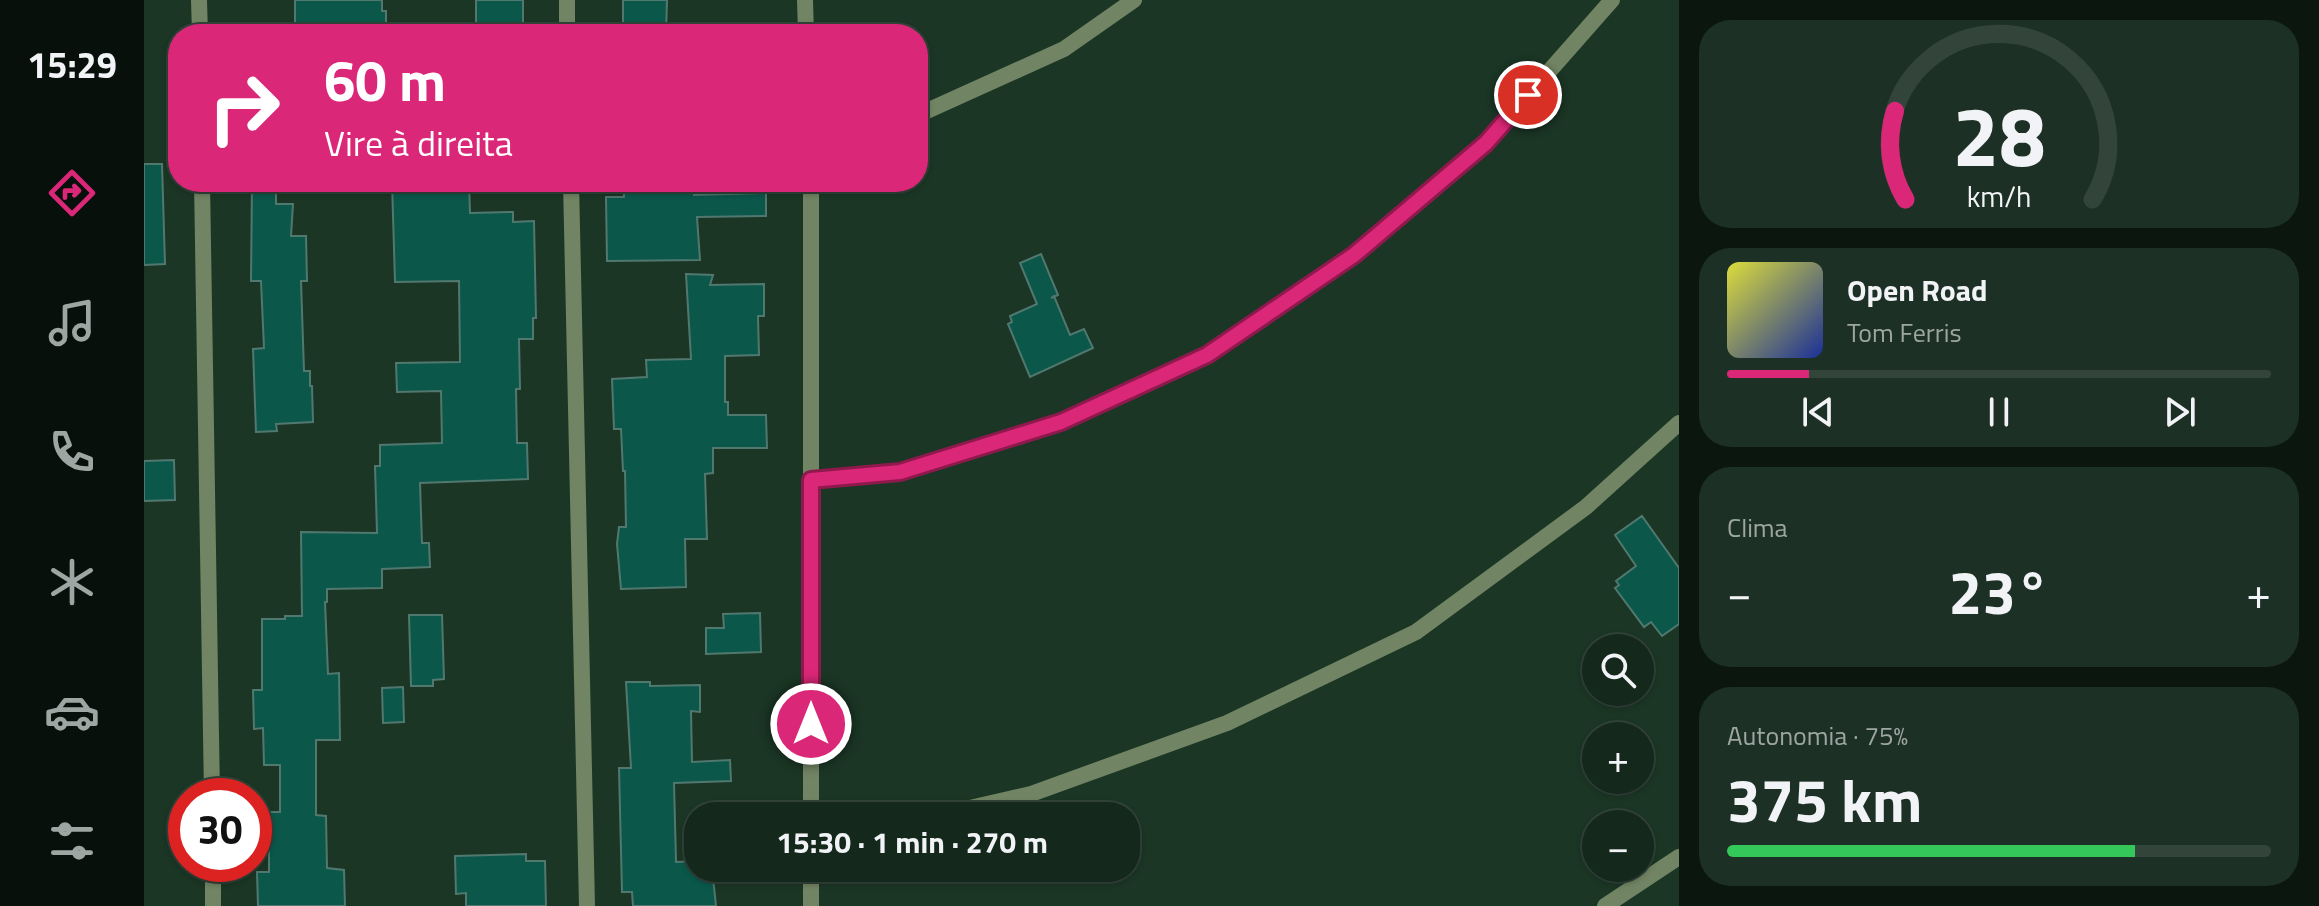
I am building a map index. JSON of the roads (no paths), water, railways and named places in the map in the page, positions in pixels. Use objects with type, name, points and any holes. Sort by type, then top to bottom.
[{"type":"street","points":[[199,0],[200,24]]},
{"type":"street","points":[[567,0],[567,24]]},
{"type":"street","points":[[805,0],[806,24]]},
{"type":"street","points":[[928,110],[1064,49],[1134,0]]},
{"type":"street","points":[[811,480],[900,472],[1061,422],[1207,355],[1354,255],[1486,143],[1612,0]]},
{"type":"street","points":[[202,192],[212,778]]},
{"type":"street","points":[[571,192],[587,906]]},
{"type":"street","points":[[811,192],[811,802]]},
{"type":"street","points":[[996,802],[1031,794],[1227,723],[1416,632],[1586,507],[1679,423]]},
{"type":"street","points":[[1605,906],[1679,857]]},
{"type":"street","points":[[213,882],[213,906]]},
{"type":"street","points":[[811,882],[811,906]]}]
